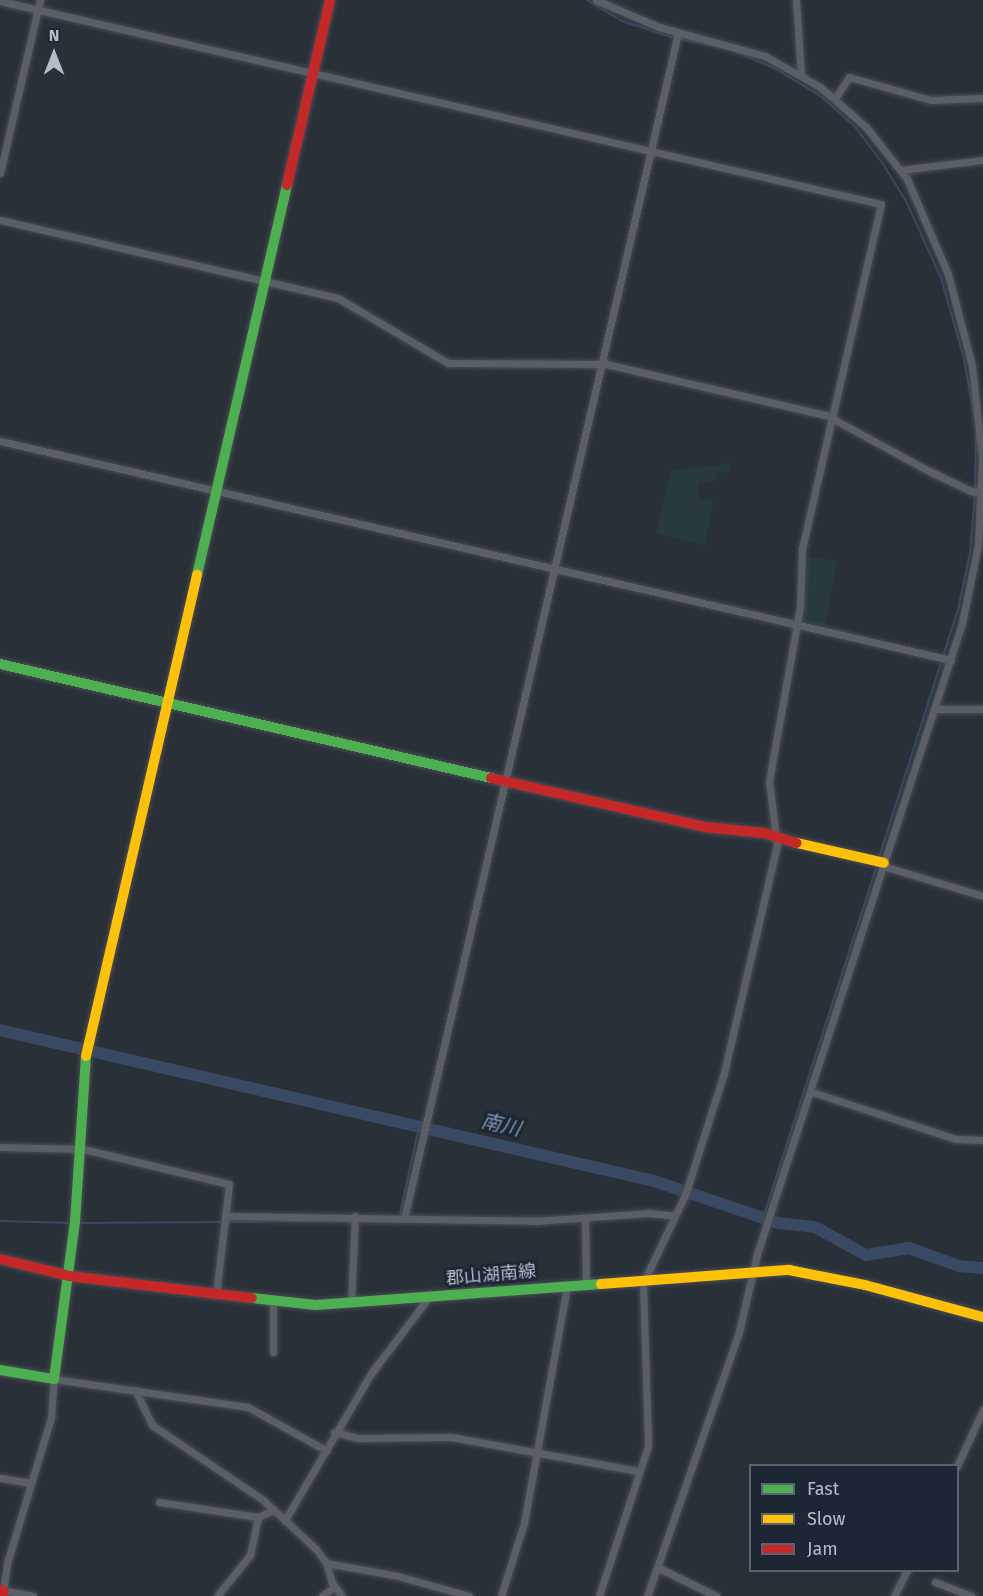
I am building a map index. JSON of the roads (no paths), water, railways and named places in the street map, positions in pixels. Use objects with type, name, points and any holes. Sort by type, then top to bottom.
[{"type":"street","points":[[0,173],[40,0]]},
{"type":"street","points":[[33,1596],[3,1593],[30,1483],[51,1418],[54,1379],[69,1276],[79,1091],[330,0]]},
{"type":"street","points":[[596,0],[631,17],[678,33],[750,50],[801,75],[834,98],[866,127],[901,170],[928,221],[961,316],[972,366],[982,459],[978,492],[975,568],[934,709],[812,1092],[757,1254],[739,1332],[659,1568],[647,1596]]},
{"type":"street","points":[[796,0],[801,75]]},
{"type":"street","points":[[0,1],[881,204],[802,548],[797,623],[769,780],[776,837],[724,1073],[685,1195],[645,1279],[648,1446],[599,1596]]},
{"type":"street","points":[[404,1219],[678,33]]},
{"type":"street","points":[[834,98],[849,77],[931,100],[983,98]]},
{"type":"street","points":[[901,170],[983,160]]},
{"type":"street","points":[[0,220],[345,301],[432,357],[448,363],[601,364],[832,417],[978,492]]},
{"type":"street","points":[[0,441],[947,659]]},
{"type":"street","points":[[0,664],[705,827],[776,837],[833,854],[884,865],[983,896]]},
{"type":"street","points":[[934,709],[983,709]]},
{"type":"street","points":[[812,1092],[956,1139],[983,1140]]},
{"type":"street","points":[[0,1147],[77,1148],[229,1184],[216,1296]]},
{"type":"street","points":[[225,1216],[355,1216],[404,1219],[585,1218],[648,1213],[675,1216]]},
{"type":"street","points":[[351,1303],[355,1216]]},
{"type":"street","points":[[585,1218],[586,1284]]},
{"type":"street","name":"郡山湖南線","points":[[0,1259],[69,1276],[273,1302],[351,1303],[754,1271],[814,1273],[983,1317]]},
{"type":"street","points":[[501,1596],[518,1548],[538,1454],[567,1286]]},
{"type":"street","points":[[285,1520],[327,1451],[334,1432],[372,1372],[429,1297]]},
{"type":"street","points":[[273,1302],[273,1352]]},
{"type":"street","points":[[0,1370],[248,1407],[327,1451]]},
{"type":"street","points":[[135,1390],[152,1425],[274,1509],[326,1563],[334,1587],[342,1596]]},
{"type":"street","points":[[958,1464],[983,1410]]},
{"type":"street","points":[[334,1432],[358,1438],[451,1437],[638,1471]]},
{"type":"street","points":[[0,1478],[30,1483]]},
{"type":"street","points":[[159,1502],[258,1517],[274,1509]]},
{"type":"street","points":[[217,1596],[250,1555],[258,1517]]},
{"type":"street","points":[[326,1563],[398,1576],[469,1596]]},
{"type":"street","points":[[659,1568],[716,1596]]},
{"type":"street","points":[[894,1596],[906,1572]]},
{"type":"street","points":[[936,1582],[970,1596]]},
{"type":"street","points":[[322,1596],[334,1587]]},
{"type":"waterway","points":[[587,0],[622,21],[674,38]]},
{"type":"waterway","points":[[679,39],[720,47]]},
{"type":"waterway","points":[[737,52],[776,69],[822,97],[855,127],[883,164],[906,201],[941,278],[964,359],[975,420]]},
{"type":"waterway","points":[[975,489],[976,438]]},
{"type":"waterway","points":[[879,857],[958,610],[970,552],[975,495]]},
{"type":"waterway","points":[[763,1218],[877,864]]},
{"type":"waterway","name":"南川","points":[[0,1030],[654,1181],[778,1223],[815,1227],[866,1255],[909,1248],[959,1266],[983,1268]]},
{"type":"waterway","points":[[400,1214],[419,1127]]},
{"type":"waterway","points":[[0,1221],[72,1223]]},
{"type":"waterway","points":[[228,1222],[321,1221]]},
{"type":"waterway","points":[[78,1223],[222,1222]]}]
